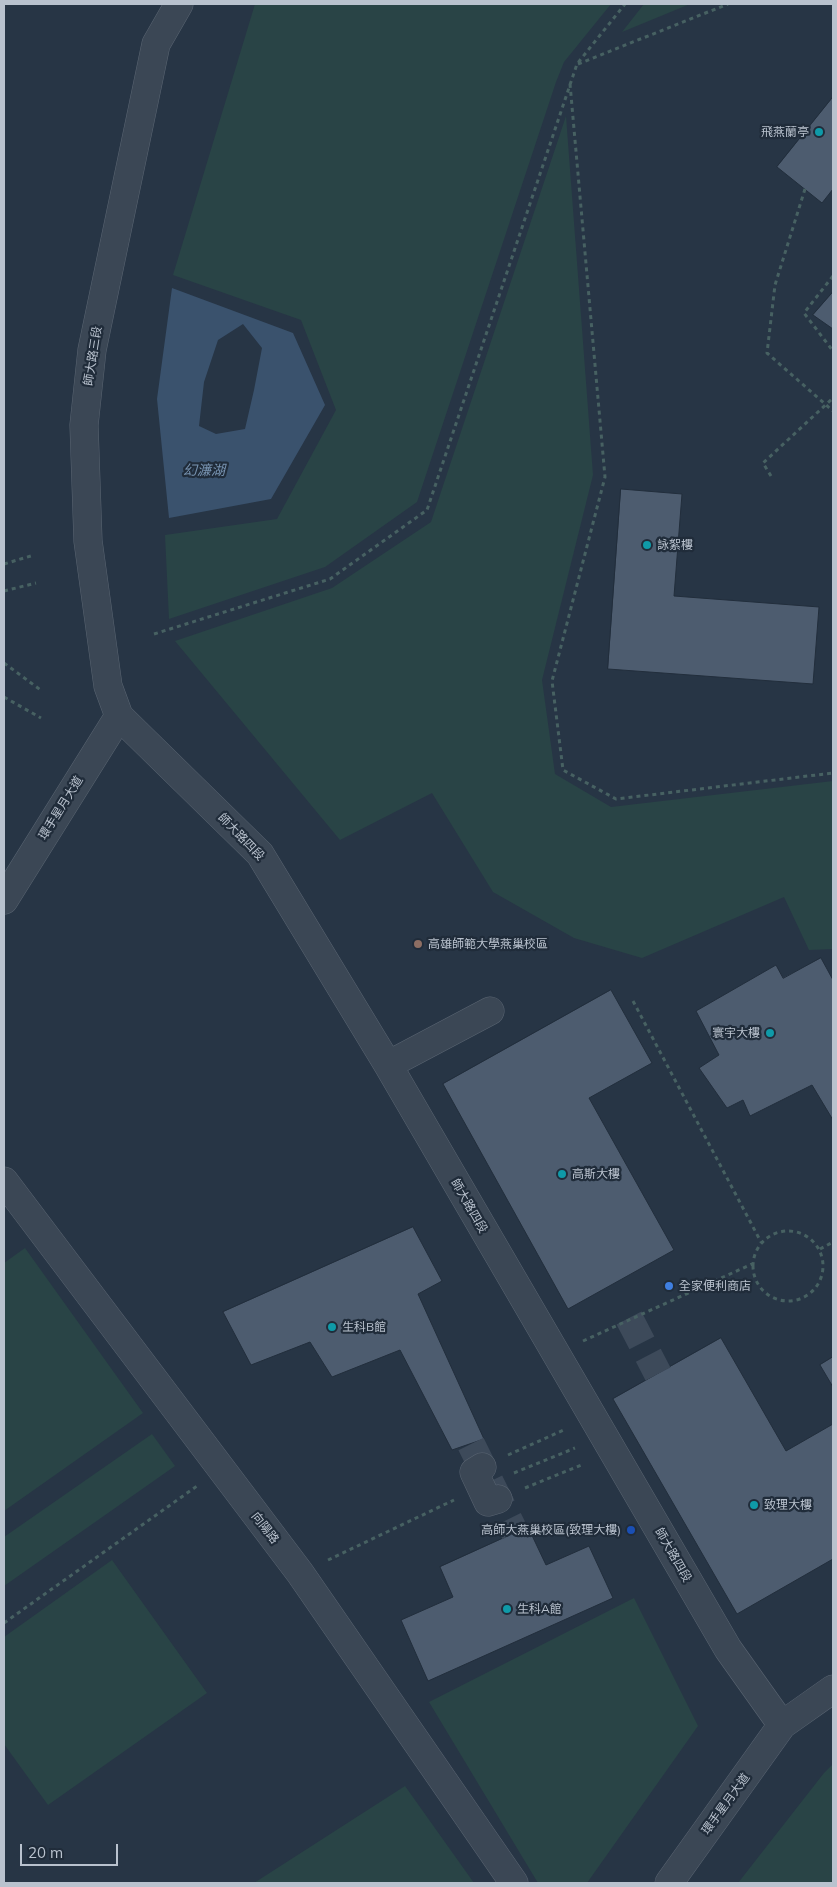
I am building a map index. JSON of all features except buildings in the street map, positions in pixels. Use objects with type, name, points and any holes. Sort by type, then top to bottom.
[{"type":"street","name":"師大路三段","points":[[119,716],[108,686],[88,541],[84,425],[92,350],[156,44],[178,4]]},
{"type":"street","name":"環手星月大道","points":[[4,900],[119,716]]},
{"type":"street","name":"師大路四段","points":[[119,716],[260,854],[388,1065],[728,1649],[782,1725]]},
{"type":"street","points":[[388,1065],[490,1011]]},
{"type":"street","name":"向陽路","points":[[4,1181],[300,1573],[514,1883]]},
{"type":"street","name":"環手星月大道","points":[[669,1883],[782,1725],[833,1689]]},
{"type":"path","points":[[154,634],[330,579],[427,510],[577,64],[625,4]]},
{"type":"path","points":[[577,64],[728,4]]},
{"type":"path","points":[[570,84],[605,477],[552,681],[563,770],[616,799],[833,773]]},
{"type":"path","points":[[805,189],[775,285],[767,354],[833,411]]},
{"type":"path","points":[[833,276],[804,313],[833,351]]},
{"type":"path","points":[[771,476],[763,463],[833,398]]},
{"type":"path","points":[[4,564],[34,555]]},
{"type":"path","points":[[4,591],[36,583]]},
{"type":"path","points":[[4,663],[42,691]]},
{"type":"path","points":[[4,697],[40,718]]},
{"type":"path","points":[[633,1001],[761,1242]]},
{"type":"path","points":[[781,1230],[792,1230],[804,1234],[820,1249],[824,1260],[823,1272],[819,1283],[812,1293],[801,1299],[790,1301],[778,1300],[767,1294],[754,1276],[752,1264],[755,1252],[761,1242],[781,1230]]},
{"type":"path","points":[[820,1249],[833,1242]]},
{"type":"path","points":[[556,1354],[629,1318],[752,1264]]},
{"type":"path","points":[[300,1573],[492,1482],[603,1435]]},
{"type":"path","points":[[492,1482],[603,1435]]},
{"type":"path","points":[[492,1482],[603,1435]]},
{"type":"path","points":[[4,1623],[221,1470]]},
{"type":"green space","points":[[255,4],[611,4],[564,62],[556,82],[417,502],[325,567],[169,619],[165,535],[277,519],[336,410],[301,320],[173,275]]},
{"type":"green space","points":[[644,4],[690,4],[622,32]]},
{"type":"green space","points":[[566,116],[593,475],[542,680],[555,774],[611,807],[833,781],[833,949],[809,950],[784,897],[642,958],[574,938],[493,892],[432,793],[340,840],[175,641],[332,588],[431,522]]},
{"type":"green space","points":[[25,1248],[143,1413],[4,1511],[4,1263]]},
{"type":"green space","points":[[152,1434],[175,1466],[4,1586],[4,1537]]},
{"type":"green space","points":[[112,1560],[207,1693],[48,1805],[4,1744],[4,1637]]},
{"type":"green space","points":[[634,1598],[698,1726],[587,1883],[538,1883],[429,1702]]},
{"type":"green space","points":[[833,1764],[833,1883],[738,1883],[824,1773]]},
{"type":"green space","points":[[405,1786],[474,1883],[254,1883]]},
{"type":"water","name":"幻濂湖","points":[[172,288],[293,333],[325,405],[271,499],[169,518],[157,399]],"holes":[[[243,324],[262,348],[245,429],[216,434],[199,426],[204,382],[218,340]]]},
{"type":"tunnel","points":[[629,1318],[658,1374]]},
{"type":"tunnel","points":[[471,1444],[515,1533]]},
{"type":"place","name":"飛燕蘭亭","points":[[819,132]]},
{"type":"place","name":"詠絮樓","points":[[647,545]]},
{"type":"place","name":"高雄師範大學燕巢校區","points":[[418,944]]},
{"type":"place","name":"寰宇大樓","points":[[770,1033]]},
{"type":"place","name":"高斯大樓","points":[[562,1174]]},
{"type":"place","name":"全家便利商店","points":[[669,1286]]},
{"type":"place","name":"生科B館","points":[[332,1327]]},
{"type":"place","name":"致理大樓","points":[[754,1505]]},
{"type":"place","name":"高師大燕巢校區(致理大樓)","points":[[631,1530]]},
{"type":"place","name":"生科A館","points":[[507,1609]]}]
